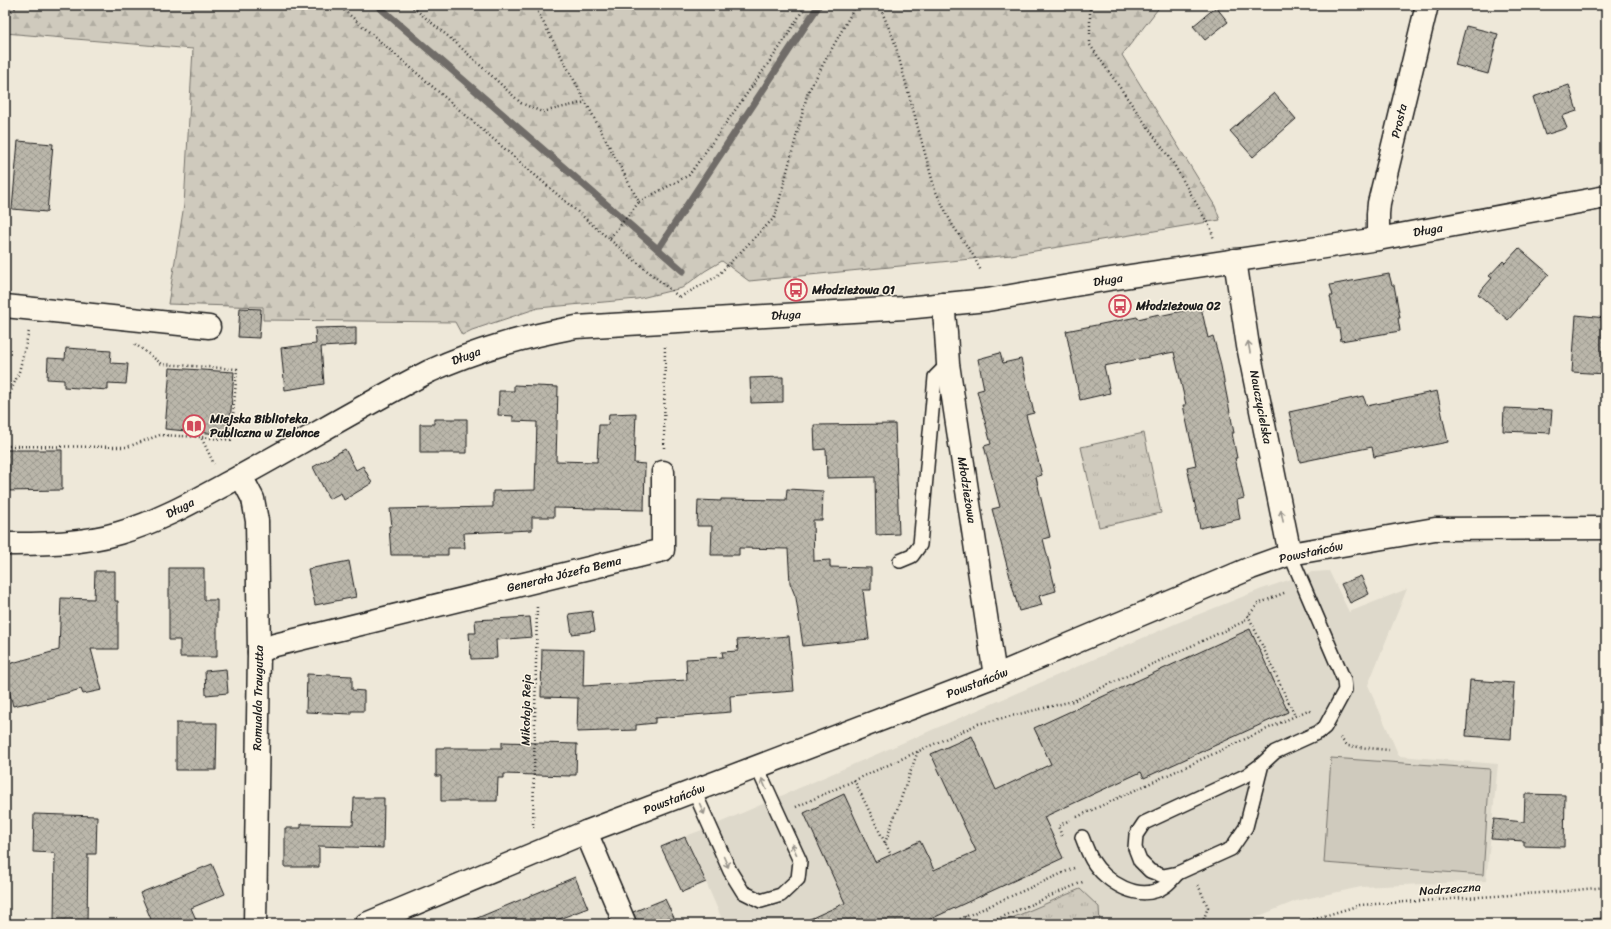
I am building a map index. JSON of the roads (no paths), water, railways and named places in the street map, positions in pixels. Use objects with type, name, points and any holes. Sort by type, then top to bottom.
[{"type":"street","name":"Prosta","points":[[1378,239],[1379,203],[1427,5]]},
{"type":"street","name":"Długa","points":[[5,544],[57,543],[90,539],[119,533],[145,525],[173,513],[430,371],[474,352],[526,338],[576,328],[866,311],[987,300],[1235,260],[1378,239],[1606,197]]},
{"type":"street","name":"Nauczycielska","points":[[1235,260],[1248,346],[1290,554]]},
{"type":"street","name":"Młodzieżowa","points":[[943,304],[948,364],[995,676]]},
{"type":"street","points":[[5,306],[209,327]]},
{"type":"street","name":"Generała Józefa Bema","points":[[259,652],[275,645],[663,550],[663,472]]},
{"type":"street","name":"Romualda Traugutta","points":[[241,476],[253,499],[257,521],[259,652],[255,924]]},
{"type":"street","name":"Powstańców","points":[[366,924],[586,832],[995,676],[1251,568],[1290,554],[1435,529],[1606,528]]},
{"type":"street","points":[[586,832],[625,924]]},
{"type":"lane","points":[[900,561],[912,556],[920,545],[935,377],[948,364]]},
{"type":"lane","points":[[1262,764],[1246,827],[1232,849],[1178,873],[1163,876],[1150,872],[1140,861],[1135,848],[1136,835],[1144,823],[1247,775],[1275,752],[1319,732],[1325,726],[1345,690],[1344,680],[1290,554]]},
{"type":"lane","points":[[694,792],[730,871],[743,892],[761,901],[782,895],[798,879],[800,861],[757,767]]},
{"type":"lane","points":[[1082,837],[1092,860],[1103,873],[1122,887],[1132,891],[1145,893],[1156,891],[1166,886],[1178,873]]},
{"type":"waterway","points":[[377,5],[683,271]]},
{"type":"waterway","points":[[658,249],[819,5]]},
{"type":"place","name":"Młodzieżowa 01","points":[[796,290]]},
{"type":"place","name":"Młodzieżowa 02","points":[[1120,306]]},
{"type":"place","name":"Miejska Biblioteka Publiczna w Zielonce","points":[[194,426]]}]
